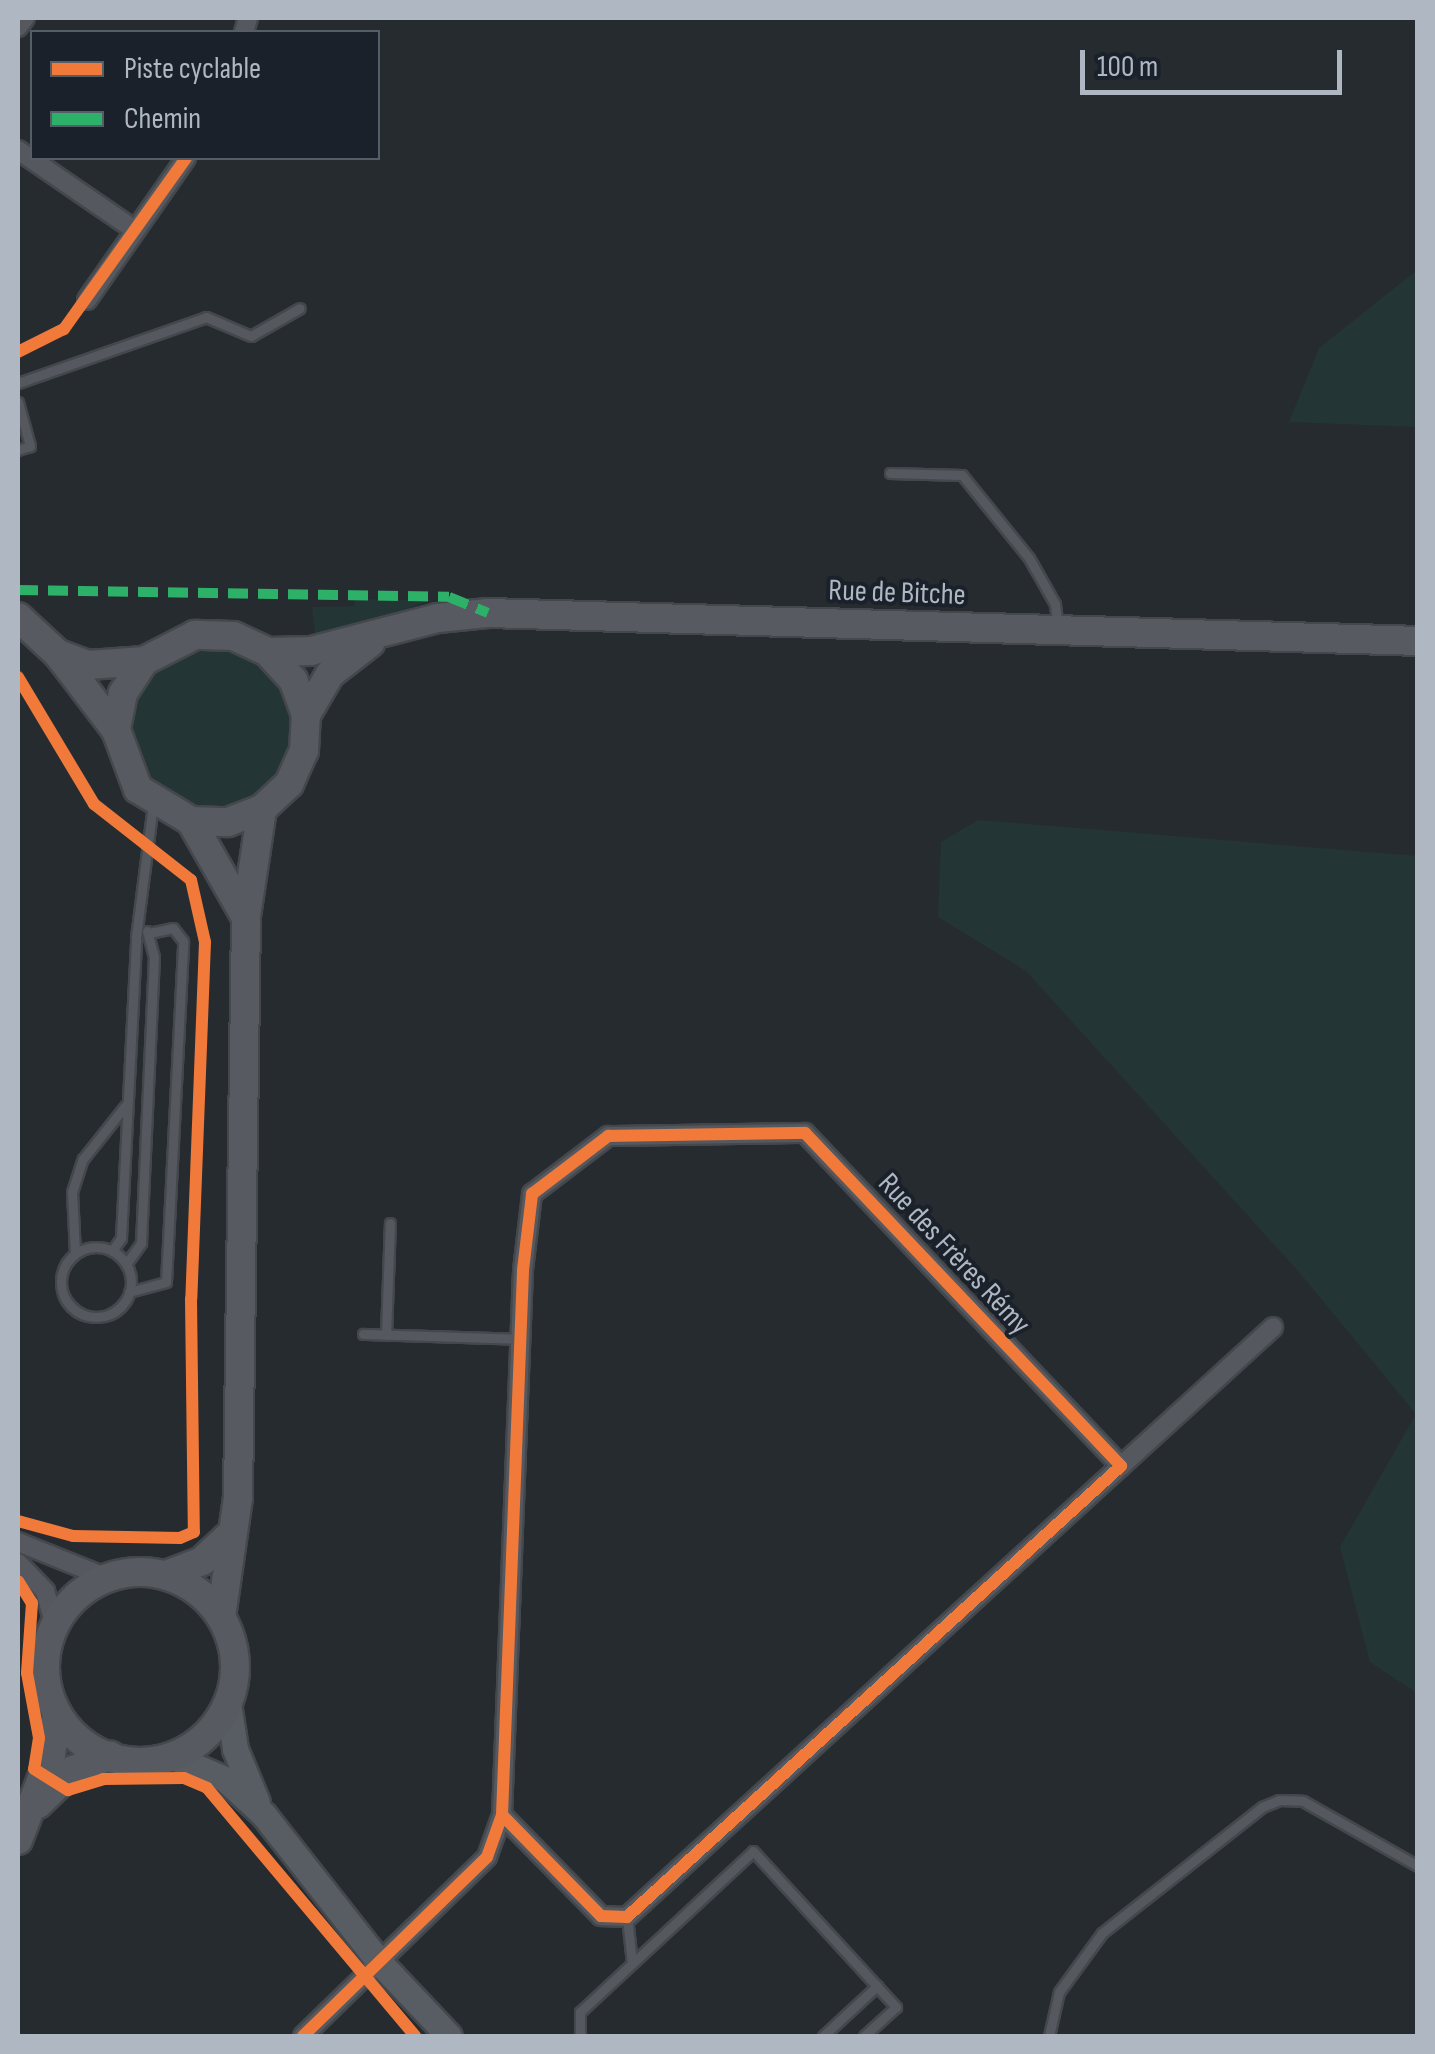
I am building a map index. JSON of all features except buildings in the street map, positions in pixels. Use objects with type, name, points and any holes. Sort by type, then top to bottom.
[{"type":"main road","name":"Rue de Bitche","points":[[377,638],[438,618],[488,613],[1418,641]]},
{"type":"main road","points":[[18,617],[58,654],[116,730],[126,771],[153,804],[191,822],[228,822],[262,809],[298,768],[306,715],[330,674],[377,638]]},
{"type":"main road","points":[[58,654],[90,665],[144,661],[195,635],[233,636],[268,652],[293,680],[306,715]]},
{"type":"main road","points":[[268,652],[377,638]]},
{"type":"main road","points":[[116,730],[124,693],[144,661]]},
{"type":"main road","points":[[30,1812],[73,1770],[110,1756],[171,1756],[205,1736],[228,1703],[235,1668],[221,1617],[238,1496],[246,916],[262,809]]},
{"type":"main road","points":[[191,822],[246,916]]},
{"type":"main road","points":[[18,1840],[51,1756],[57,1713],[45,1669],[55,1625],[86,1588],[108,1578],[166,1575],[202,1561],[232,1533]]},
{"type":"main road","points":[[166,1575],[198,1591],[221,1617]]},
{"type":"main road","points":[[57,1713],[79,1740],[110,1756]]},
{"type":"street","points":[[18,27],[25,18]]},
{"type":"street","points":[[33,160],[135,230]]},
{"type":"street","points":[[87,300],[185,160]]},
{"type":"street","name":"Rue des Frères Rémy","points":[[303,2036],[487,1857],[502,1816],[520,1338],[532,1194],[608,1136],[805,1132],[1122,1466]]},
{"type":"street","points":[[502,1816],[600,1916],[627,1917],[1273,1327]]},
{"type":"street","points":[[18,1542],[108,1578]]},
{"type":"street","points":[[18,1563],[45,1591],[55,1625]]},
{"type":"street","points":[[228,1703],[242,1772],[264,1815]]},
{"type":"street","points":[[171,1756],[225,1779],[264,1815],[380,1963],[449,2036]]},
{"type":"lane","points":[[18,383],[206,317],[250,336],[300,308]]},
{"type":"lane","points":[[18,402],[30,446],[18,450]]},
{"type":"lane","points":[[890,473],[962,475],[1029,558],[1055,604],[1059,630]]},
{"type":"lane","points":[[112,1251],[121,1238],[138,927],[153,804]]},
{"type":"lane","points":[[127,1104],[83,1159],[72,1192],[76,1253],[60,1277],[64,1296],[77,1312],[108,1315],[130,1292],[166,1282],[183,942],[173,928],[150,933],[138,927]]},
{"type":"lane","points":[[126,1264],[141,1243],[150,933]]},
{"type":"lane","points":[[386,1334],[390,1223]]},
{"type":"lane","points":[[76,1253],[94,1247],[112,1251],[126,1264],[130,1292]]},
{"type":"lane","points":[[363,1334],[520,1338]]},
{"type":"lane","points":[[1049,2036],[1060,1992],[1102,1932],[1262,1807],[1303,1801],[1418,1866]]},
{"type":"lane","points":[[580,2036],[580,2012],[752,1851],[896,2007],[864,2036]]},
{"type":"lane","points":[[627,1917],[632,1964]]},
{"type":"lane","points":[[823,2036],[877,1986]]},
{"type":"shaded area","points":[[1417,270],[1417,427],[1289,422],[1319,348]]},
{"type":"shaded area","points":[[355,599],[432,600],[316,641],[312,607],[354,606]]},
{"type":"shaded area","points":[[213,645],[244,651],[271,669],[289,696],[295,727],[289,758],[271,785],[244,803],[213,809],[182,803],[155,785],[137,758],[131,727],[137,696],[155,669],[182,651]]},
{"type":"shaded area","points":[[978,820],[1417,856],[1417,1693],[1370,1662],[1340,1547],[1416,1414],[1299,1272],[1026,971],[938,917],[941,842]]},
{"type":"marked path","points":[[18,590],[449,597],[488,613]]},
{"type":"cycle path","points":[[18,352],[64,329],[185,160]]},
{"type":"cycle path","points":[[18,677],[94,804],[191,880],[205,942],[191,1299],[194,1532],[180,1538],[73,1536],[18,1521]]},
{"type":"cycle path","points":[[303,2036],[487,1857],[502,1815],[523,1270],[532,1194],[608,1136],[805,1133],[1121,1466],[627,1917],[601,1916],[502,1815]]},
{"type":"cycle path","points":[[18,1581],[32,1603],[27,1673],[39,1738],[34,1769],[68,1790],[103,1779],[184,1778],[207,1788],[415,2036]]}]
